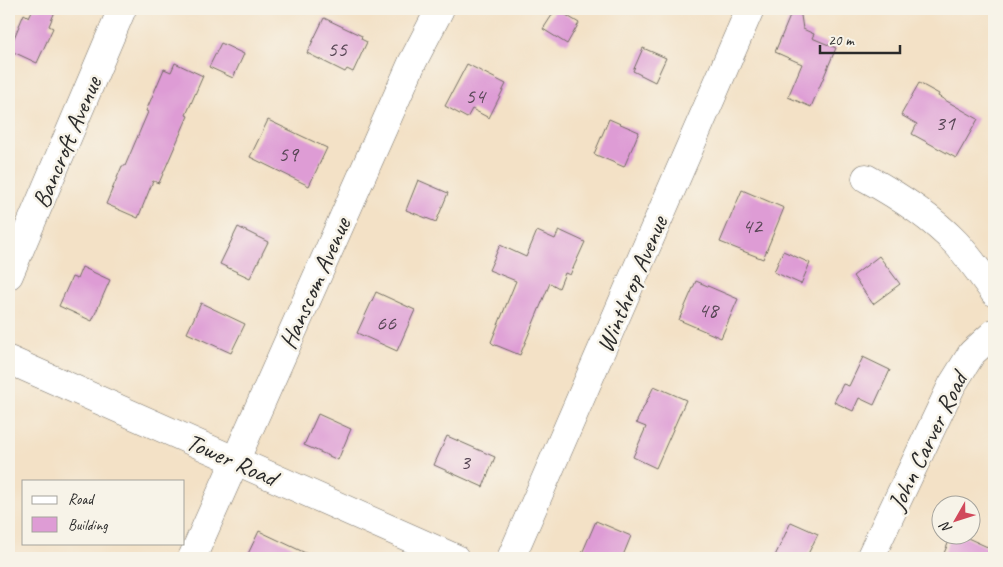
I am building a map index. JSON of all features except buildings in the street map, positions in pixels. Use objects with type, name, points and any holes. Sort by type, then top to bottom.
[{"type":"street","name":"Bancroft Avenue","points":[[9,276],[122,9]]},
{"type":"street","name":"Hanscom Avenue","points":[[192,558],[412,63],[440,9]]},
{"type":"street","name":"Winthrop Avenue","points":[[511,558],[750,9]]},
{"type":"street","points":[[866,178],[926,215],[956,243],[994,292]]},
{"type":"street","name":"John Carver Road","points":[[870,558],[952,385],[972,354],[994,333]]},
{"type":"street","name":"Tower Road","points":[[9,360],[455,558]]}]
